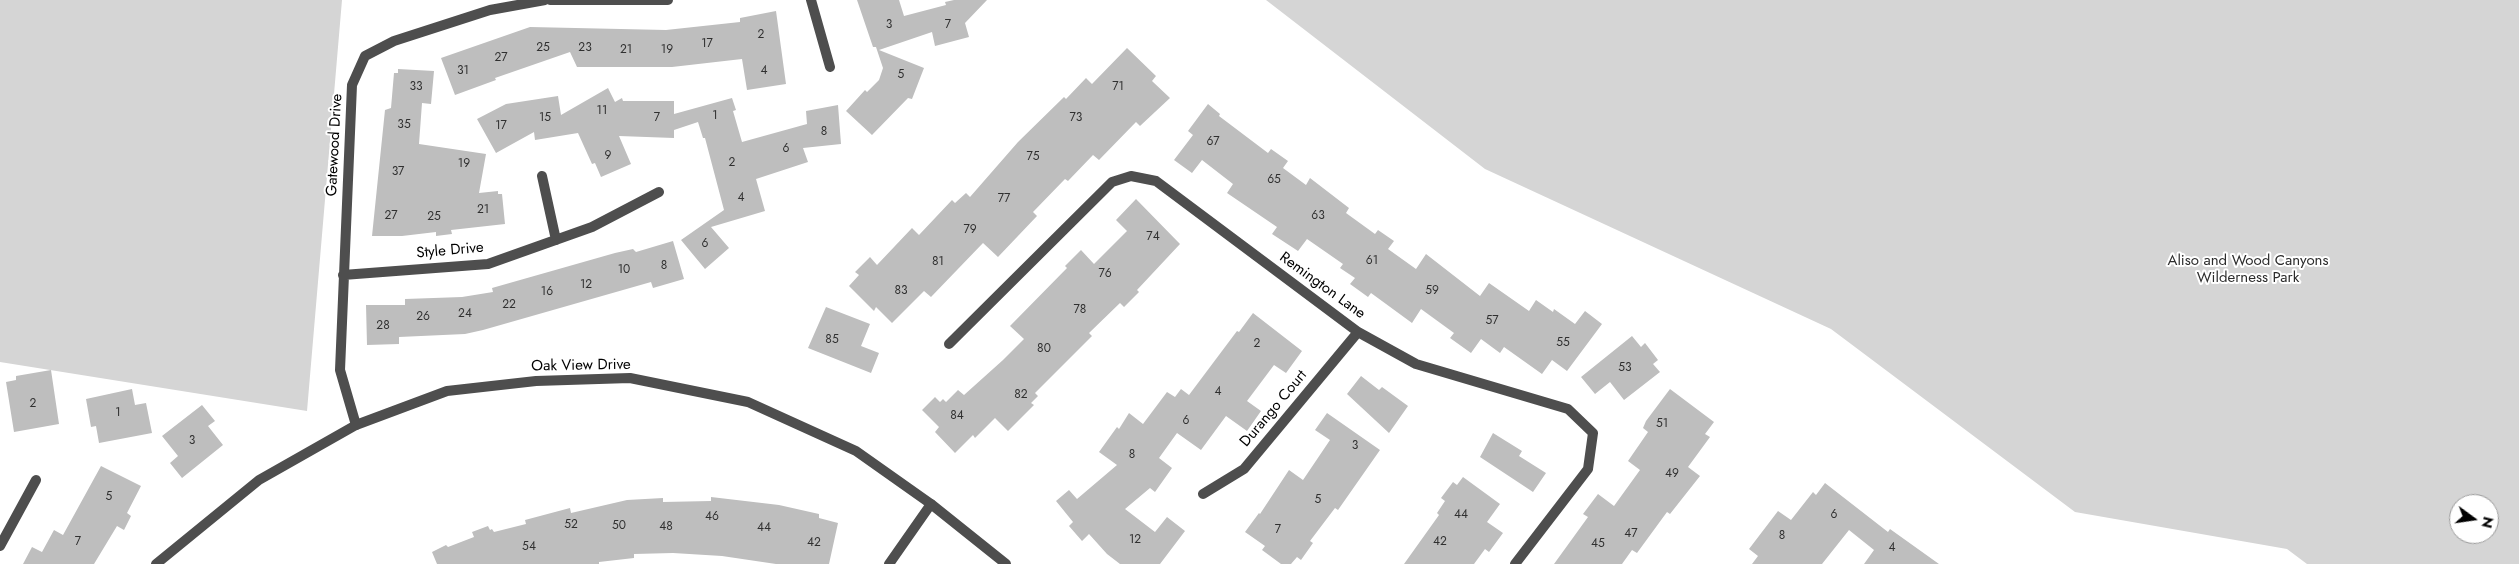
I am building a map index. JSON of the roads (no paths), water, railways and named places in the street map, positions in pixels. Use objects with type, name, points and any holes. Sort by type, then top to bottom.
[{"type":"street","name":"Gatewood Drive","points":[[356,425],[340,370],[352,85],[365,56],[394,41],[490,10],[545,0]]},
{"type":"street","points":[[550,0],[668,0]]},
{"type":"street","points":[[811,0],[830,67]]},
{"type":"street","points":[[542,176],[556,240]]},
{"type":"street","name":"Remington Lane","points":[[949,344],[1112,182],[1132,176],[1156,181],[1358,332],[1416,364],[1568,409],[1593,433],[1588,469],[1515,564]]},
{"type":"street","name":"Style Drive","points":[[344,275],[488,264],[592,227],[659,192]]},
{"type":"street","name":"Durango Court","points":[[1203,494],[1244,469],[1358,332]]},
{"type":"street","name":"Oak View Drive","points":[[156,564],[259,480],[356,425],[447,390],[536,381],[630,378],[748,402],[856,451],[931,504],[1006,564]]},
{"type":"street","points":[[0,546],[36,480]]},
{"type":"street","points":[[889,564],[931,504]]},
{"type":"park label","name":"Aliso and Wood Canyons Wilderness Park","points":[[2248,270]]}]
